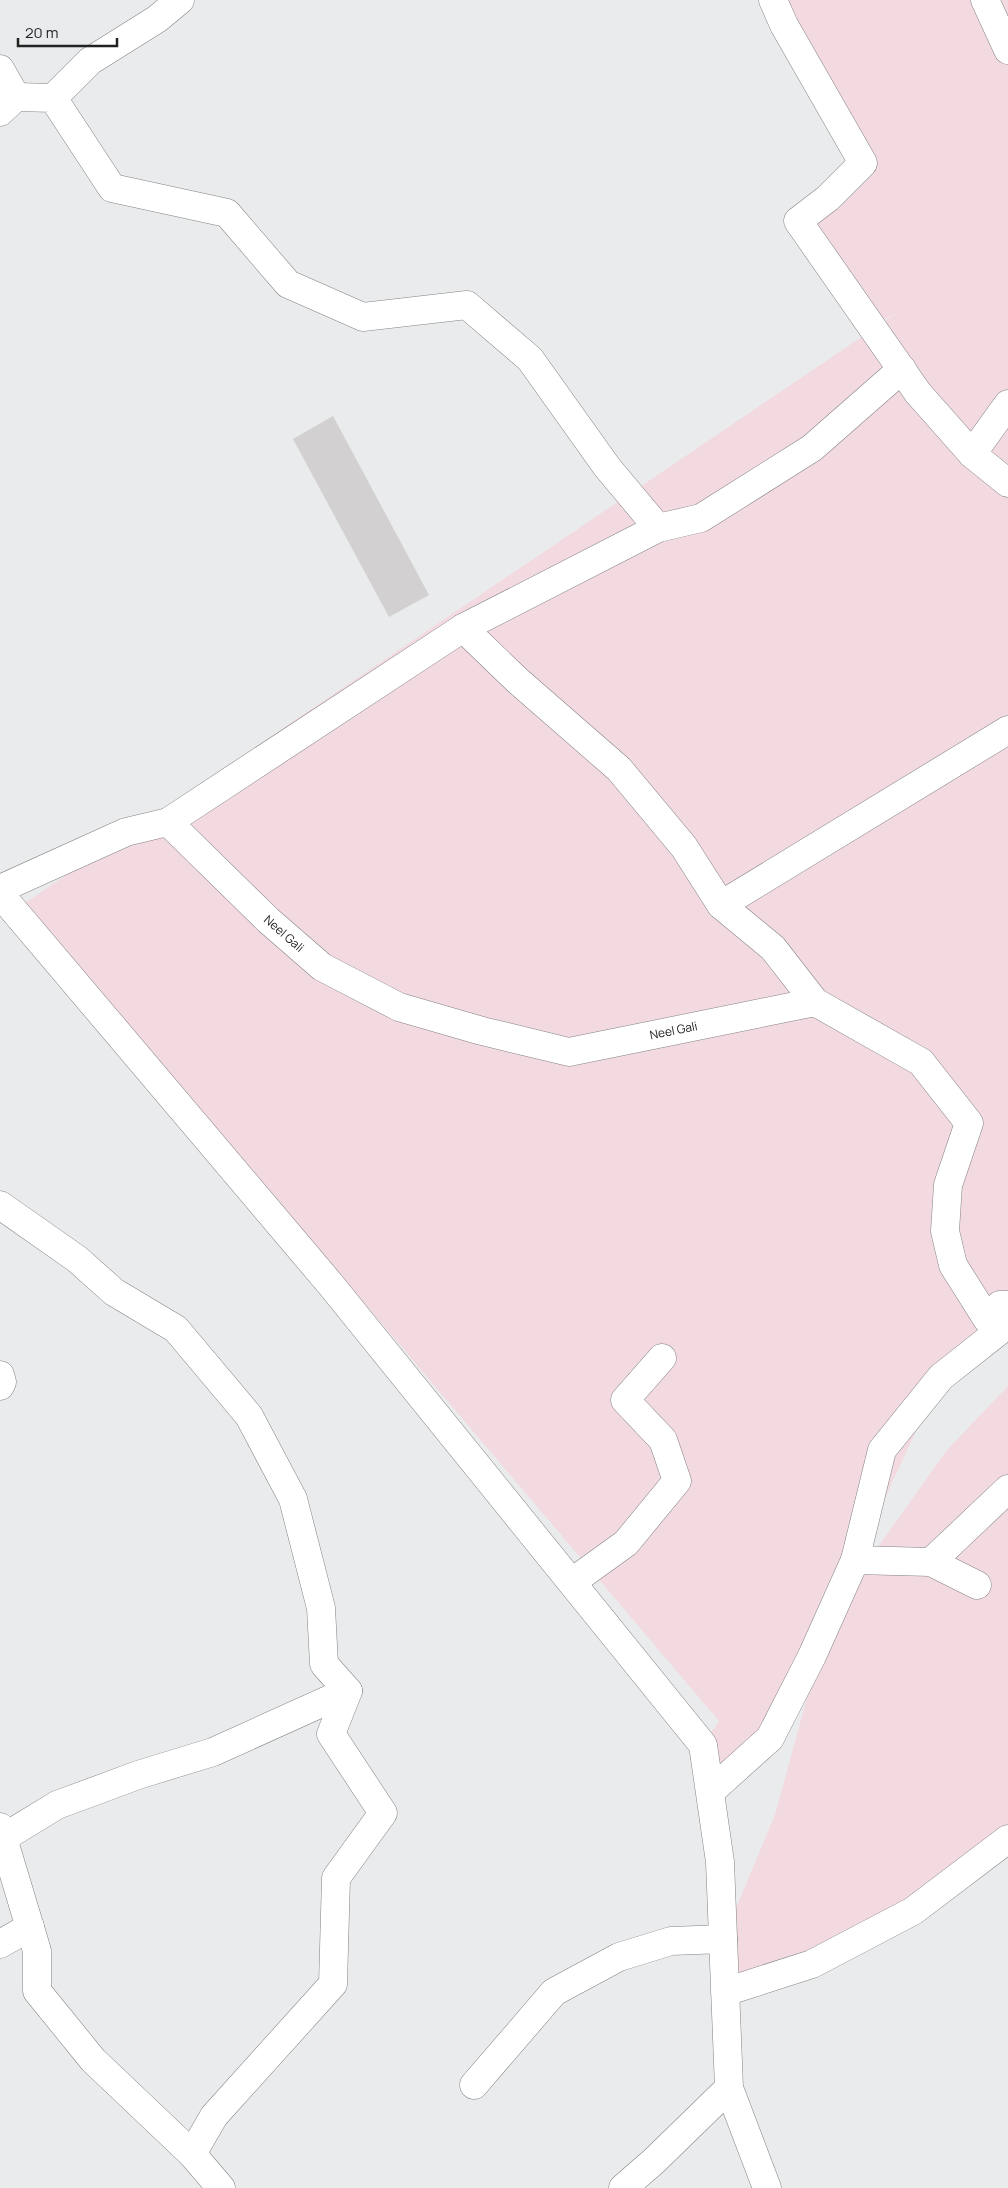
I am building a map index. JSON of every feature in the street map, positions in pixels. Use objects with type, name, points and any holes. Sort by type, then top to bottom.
[{"type":"street","points":[[0,69],[8,104],[53,98],[90,61],[158,19],[180,0]]},
{"type":"street","points":[[773,0],[784,25],[863,163],[828,198],[798,221],[918,393],[972,454],[1008,483]]},
{"type":"street","points":[[985,0],[1008,50]]},
{"type":"street","points":[[53,98],[112,188],[227,213],[288,284],[363,317],[467,305],[530,359],[607,467],[658,528]]},
{"type":"street","points":[[0,889],[126,832],[168,822],[463,628],[658,528],[701,518],[812,448],[902,369]]},
{"type":"street","points":[[972,454],[1008,404]]},
{"type":"street","points":[[463,628],[517,680],[619,769],[684,847],[721,904],[773,948],[815,1002],[921,1062],[969,1123],[948,1185],[945,1231],[953,1265],[987,1319],[1000,1305],[1008,1305]]},
{"type":"street","points":[[721,904],[1008,730]]},
{"type":"street","name":"Neel Gali","points":[[168,822],[268,920],[322,967],[399,1007],[482,1031],[569,1052],[815,1002]]},
{"type":"street","points":[[0,894],[331,1285],[703,1745],[720,1862],[729,2088],[767,2188]]},
{"type":"street","points":[[0,1206],[77,1259],[114,1292],[176,1329],[250,1416],[293,1499],[321,1608],[324,1664],[348,1691]]},
{"type":"street","points":[[710,1792],[770,1738],[812,1656],[855,1560],[882,1450],[941,1377],[1008,1324]]},
{"type":"street","points":[[572,1582],[626,1543],[677,1481],[663,1440],[625,1400],[662,1358]]},
{"type":"street","points":[[0,1375],[2,1382],[0,1386]]},
{"type":"street","points":[[931,1562],[1008,1488]]},
{"type":"street","points":[[855,1560],[931,1562],[977,1585]]},
{"type":"street","points":[[221,2188],[192,2154],[93,2060],[37,1991],[37,1951],[1,1833],[56,1805],[138,1775],[213,1752],[348,1691]]},
{"type":"street","points":[[192,2154],[214,2116],[333,1984],[336,1878],[383,1813],[331,1734],[348,1691]]},
{"type":"street","points":[[725,1992],[812,1964],[913,1911],[1008,1839]]},
{"type":"street","points":[[0,1944],[30,1928]]},
{"type":"street","points":[[474,2086],[554,1992],[619,1957],[671,1941],[723,1939]]},
{"type":"street","points":[[623,2188],[654,2161],[729,2088]]},
{"type":"shaded area","points":[[775,0],[1008,0],[1008,1317],[941,1377],[833,1610],[947,1450],[1008,1386],[1008,1827],[926,1901],[744,1986],[723,1939],[775,1815],[828,1621],[770,1738],[710,1796],[703,1745],[719,1721],[25,903],[897,313],[880,322],[798,221],[863,163]]},
{"type":"building","points":[[333,416],[429,595],[389,617],[293,439]]}]
